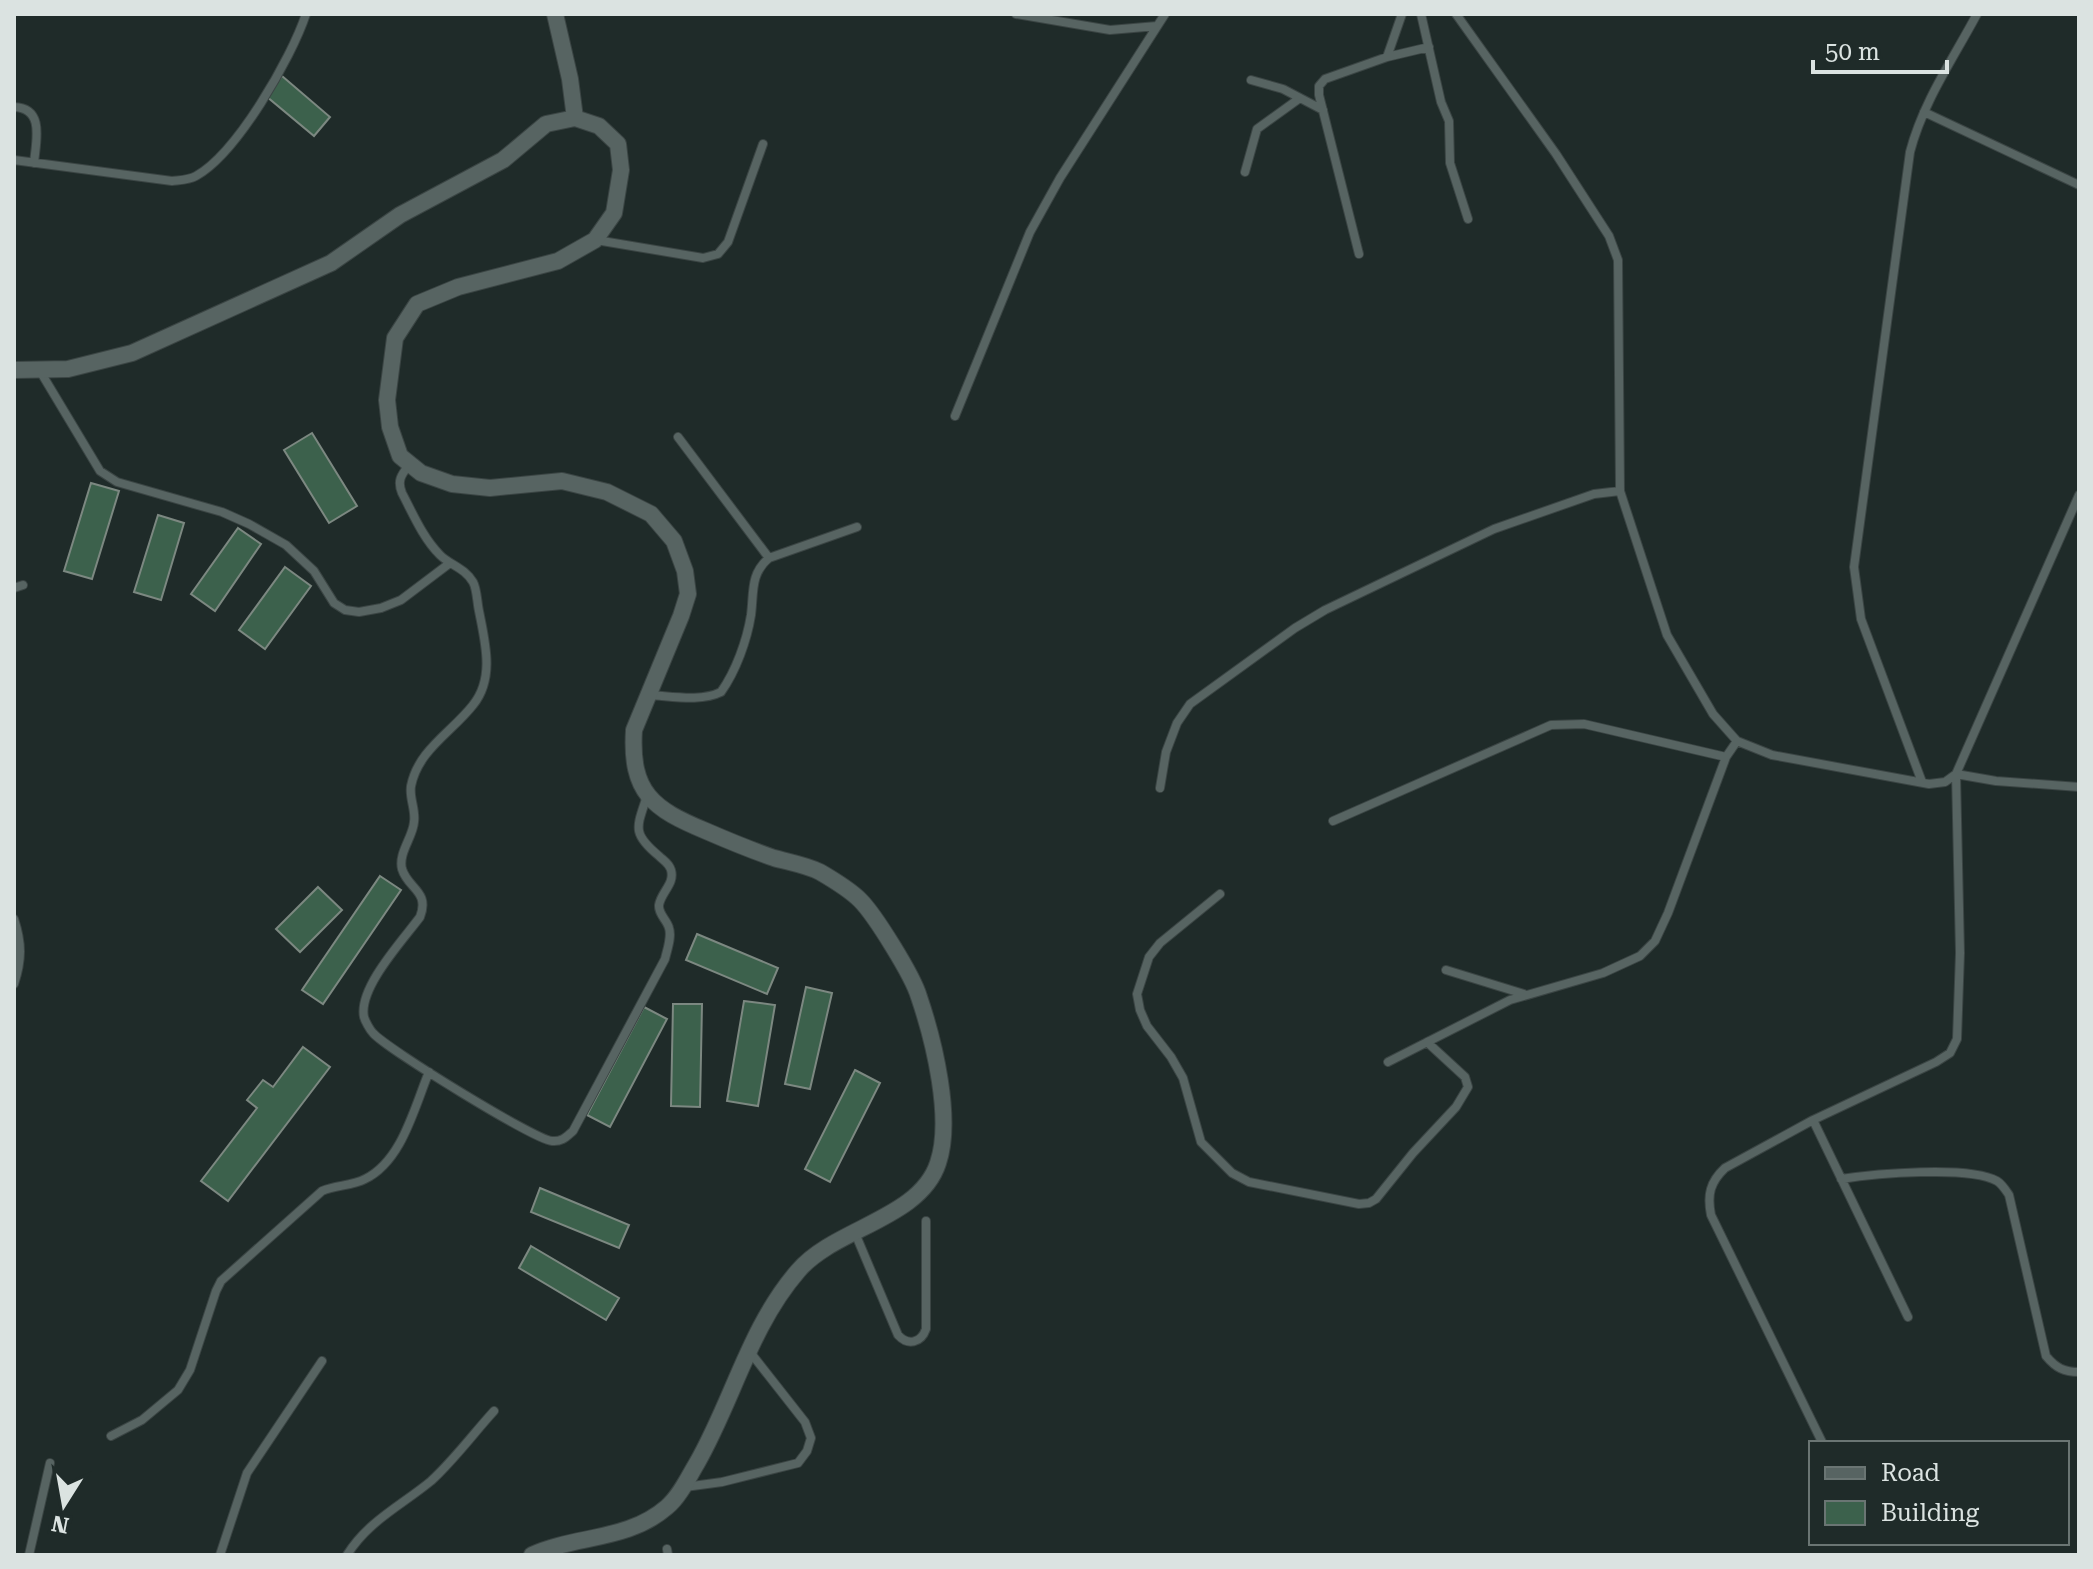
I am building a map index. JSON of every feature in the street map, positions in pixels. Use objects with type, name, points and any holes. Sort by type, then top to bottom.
[{"type":"street","points":[[555,14],[570,79],[575,118]]},
{"type":"street","points":[[14,370],[68,369],[94,365],[132,353],[331,263],[400,215],[503,160],[546,124],[575,118],[599,126],[618,144],[621,170],[614,213],[595,240],[558,261],[458,287],[417,304],[395,338],[387,400],[390,427],[400,456],[421,473],[452,484],[490,488],[562,481],[607,492],[651,514],[674,541],[685,571],[688,594],[634,730],[636,771],[647,796],[667,814],[755,852],[818,871],[859,899],[893,947],[919,994],[941,1086],[944,1139],[928,1186],[828,1246],[800,1267],[777,1297],[749,1351],[711,1439],[683,1488],[667,1507],[629,1531],[572,1542],[532,1555]]},
{"type":"lane","points":[[14,160],[172,181],[193,178],[238,137],[293,47],[306,14]]},
{"type":"lane","points":[[1016,14],[1110,30],[1157,26]]},
{"type":"lane","points":[[955,416],[1030,232],[1060,178],[1165,14]]},
{"type":"lane","points":[[1387,57],[1402,14]]},
{"type":"lane","points":[[1421,14],[1441,102],[1449,121],[1450,163],[1468,219]]},
{"type":"lane","points":[[1456,14],[1556,154],[1609,236],[1618,260],[1620,491],[1667,635],[1713,714],[1737,741],[1772,755],[1922,782],[1945,782],[1956,774],[1996,781],[2079,787]]},
{"type":"lane","points":[[1922,782],[1861,619],[1854,567],[1910,152],[1924,112],[1977,14]]},
{"type":"lane","points":[[1359,254],[1319,86],[1325,79],[1387,57],[1429,47]]},
{"type":"lane","points":[[1251,80],[1272,84],[1323,110]]},
{"type":"lane","points":[[1245,172],[1257,129],[1300,98]]},
{"type":"lane","points":[[14,107],[23,107],[36,120],[34,163]]},
{"type":"lane","points":[[1924,112],[2079,185]]},
{"type":"lane","points":[[595,240],[703,258],[718,254],[728,242],[763,144]]},
{"type":"lane","points":[[38,369],[100,471],[117,482],[222,512],[249,524],[286,545],[314,571],[334,603],[345,610],[359,612],[401,600],[450,563]]},
{"type":"lane","points":[[678,437],[769,558]]},
{"type":"lane","points":[[409,465],[398,484],[429,543],[450,563],[462,569],[474,583],[487,656],[486,680],[476,702],[429,750],[415,770],[410,790],[415,821],[402,860],[403,871],[421,895],[424,906],[420,917],[373,981],[364,999],[364,1017],[373,1033],[429,1072],[529,1132],[549,1141],[561,1141],[573,1131],[665,959],[670,937],[659,903],[671,881],[672,872],[668,863],[638,834],[637,825],[647,796]]},
{"type":"lane","points":[[1160,788],[1166,752],[1177,723],[1190,704],[1295,628],[1325,610],[1494,529],[1594,494],[1620,491]]},
{"type":"lane","points":[[1822,1441],[1711,1215],[1709,1201],[1715,1177],[1725,1168],[1813,1120],[1950,1053],[1957,1039],[1960,953],[1956,774],[2079,495]]},
{"type":"lane","points":[[648,695],[697,697],[721,692],[745,640],[751,614],[753,578],[759,566],[769,558],[857,527]]},
{"type":"lane","points":[[1333,821],[1551,725],[1568,722],[1726,757]]},
{"type":"lane","points":[[1388,1062],[1524,994],[1603,973],[1640,956],[1655,941],[1668,913],[1726,757],[1737,741]]},
{"type":"lane","points":[[1220,894],[1160,943],[1149,957],[1137,994],[1147,1026],[1183,1078],[1201,1142],[1239,1179],[1359,1204],[1376,1199],[1456,1107],[1468,1087],[1465,1077],[1427,1042]]},
{"type":"lane","points":[[14,919],[20,937],[22,961],[14,984]]},
{"type":"lane","points":[[1446,970],[1524,994]]},
{"type":"lane","points":[[111,1436],[142,1420],[178,1390],[190,1370],[216,1291],[231,1271],[322,1191],[361,1181],[379,1170],[391,1157],[429,1072]]},
{"type":"lane","points":[[1813,1120],[1908,1317]]},
{"type":"lane","points":[[1841,1179],[1907,1172],[1979,1175],[2001,1183],[2009,1195],[2046,1356],[2054,1366],[2067,1372],[2079,1372]]},
{"type":"lane","points":[[854,1232],[898,1335],[907,1342],[914,1342],[926,1329],[926,1221]]},
{"type":"lane","points":[[683,1488],[722,1482],[798,1463],[807,1451],[811,1438],[805,1422],[749,1351]]},
{"type":"lane","points":[[220,1555],[247,1473],[322,1361]]},
{"type":"lane","points":[[347,1555],[356,1540],[374,1523],[445,1468],[494,1411]]},
{"type":"lane","points":[[29,1555],[50,1463]]},
{"type":"building","points":[[282,76],[330,117],[314,136],[266,96]]},
{"type":"building","points":[[312,433],[357,506],[329,523],[284,450]]},
{"type":"building","points":[[91,483],[119,491],[92,579],[64,571]]},
{"type":"building","points":[[158,515],[184,523],[161,600],[134,592]]},
{"type":"building","points":[[238,528],[261,544],[215,611],[191,594]]},
{"type":"building","points":[[285,567],[311,586],[265,649],[239,630]]},
{"type":"building","points":[[380,876],[401,890],[323,1004],[302,990]]},
{"type":"building","points":[[318,887],[342,910],[300,952],[276,929]]},
{"type":"building","points":[[697,934],[778,968],[767,994],[686,960]]},
{"type":"building","points":[[806,987],[832,993],[810,1089],[785,1084]]},
{"type":"building","points":[[744,1001],[775,1005],[758,1106],[727,1101]]},
{"type":"building","points":[[673,1004],[702,1004],[700,1107],[671,1106]]},
{"type":"building","points":[[644,1007],[667,1019],[610,1127],[587,1115]]},
{"type":"building","points":[[303,1047],[330,1067],[228,1201],[201,1181],[257,1108],[247,1100],[263,1080],[273,1087]]},
{"type":"building","points":[[855,1070],[880,1083],[830,1182],[805,1169]]},
{"type":"building","points":[[540,1188],[629,1225],[619,1248],[531,1212]]},
{"type":"building","points":[[531,1246],[619,1298],[606,1320],[519,1268]]}]
